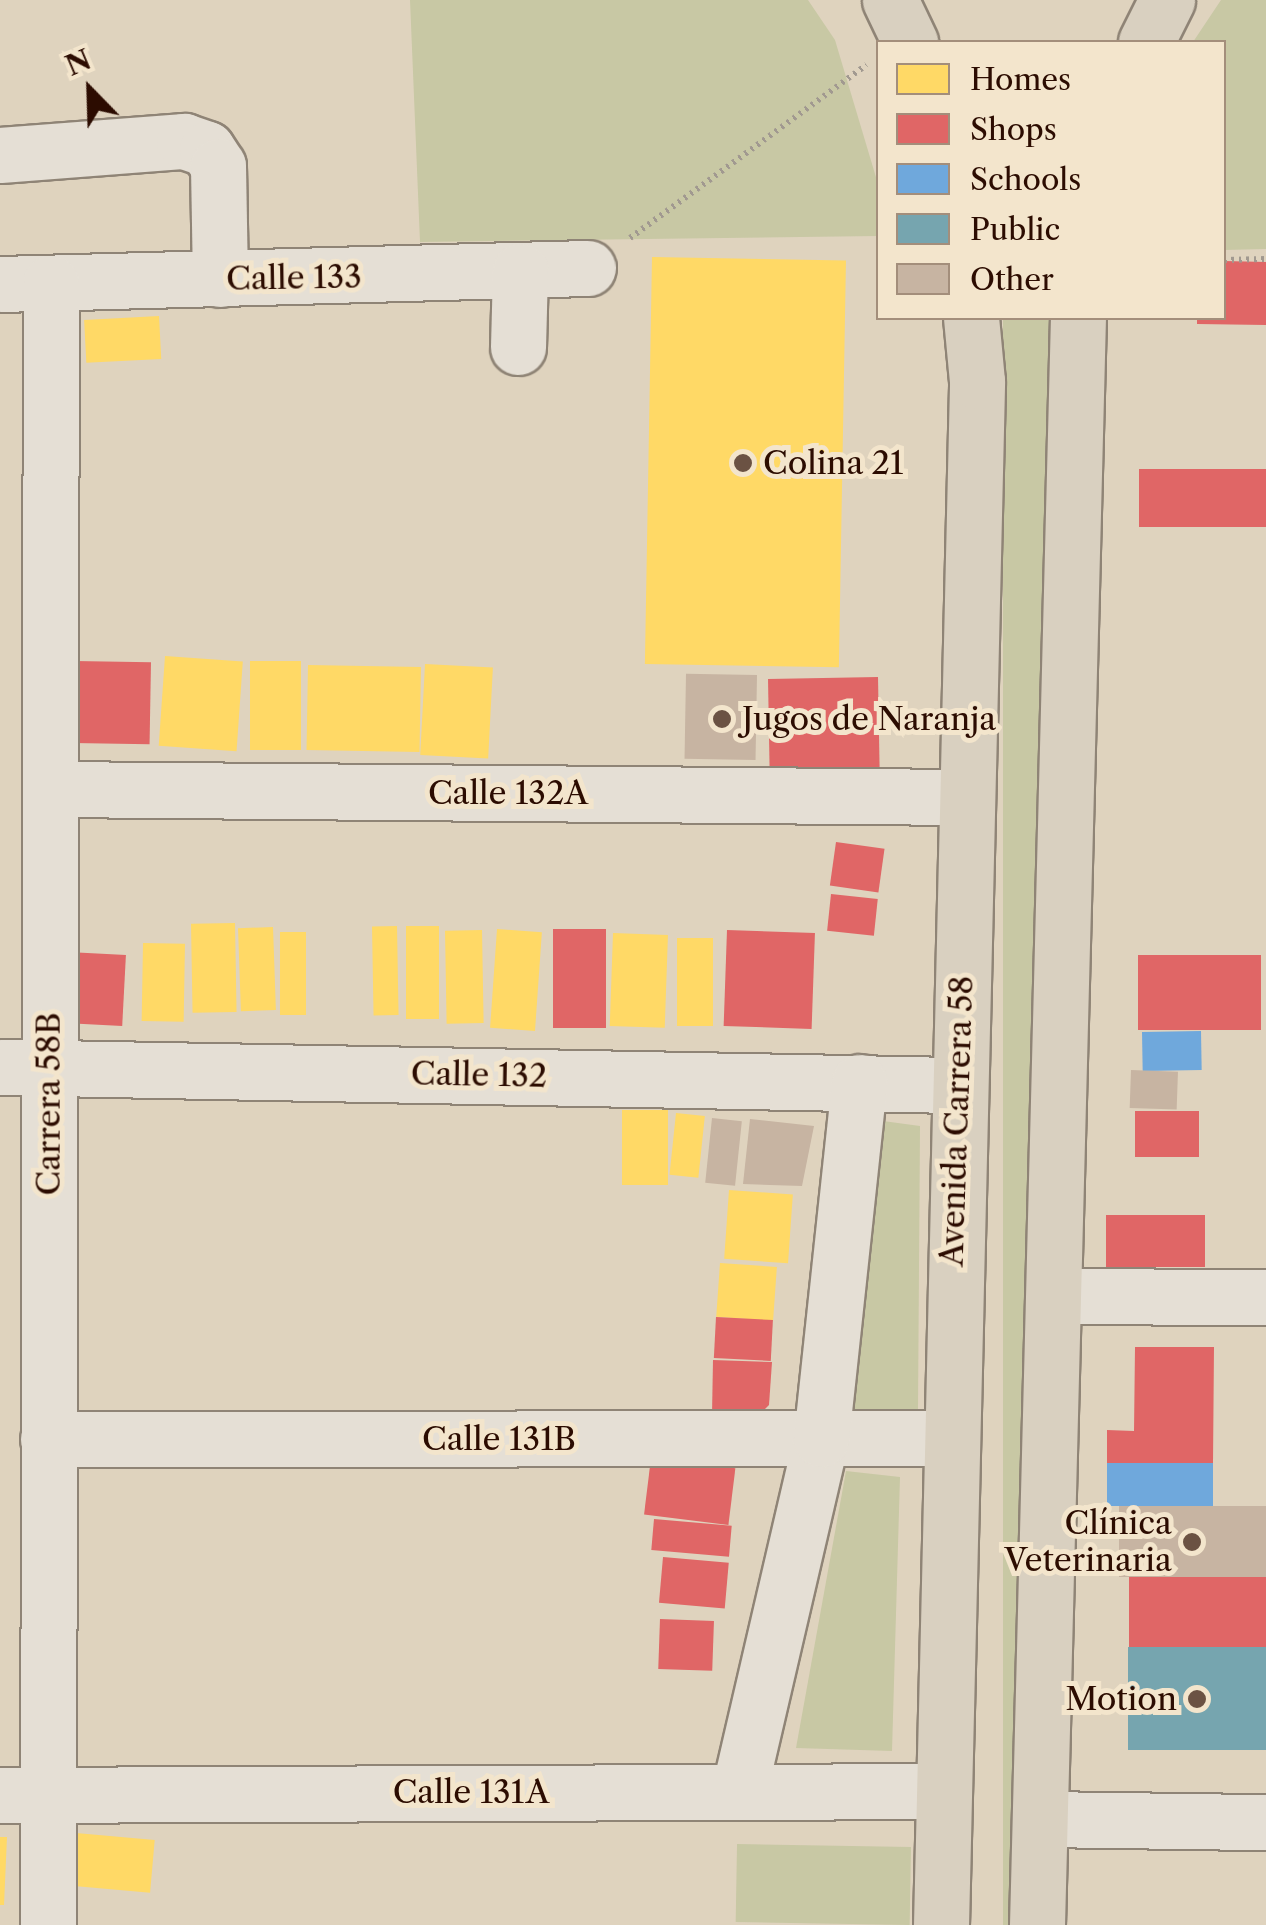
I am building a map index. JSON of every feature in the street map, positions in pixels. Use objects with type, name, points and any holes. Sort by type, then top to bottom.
[{"type":"main road","points":[[890,0],[891,40]]},
{"type":"main road","points":[[1147,40],[1167,0]]},
{"type":"main road","name":"Avenida Carrera 58","points":[[941,1925],[949,1438],[977,381],[971,320]]},
{"type":"main road","points":[[1038,1925],[1078,320]]},
{"type":"street","points":[[0,156],[184,142],[208,150],[218,166],[220,279]]},
{"type":"street","name":"Calle 133","points":[[25,283],[588,268]]},
{"type":"street","points":[[518,347],[520,271]]},
{"type":"street","name":"Carrera 58B","points":[[25,283],[50,789],[24,1067],[48,1439],[24,1795],[48,1925]]},
{"type":"street","name":"Calle 132A","points":[[50,789],[966,797]]},
{"type":"street","name":"Calle 132","points":[[24,1067],[958,1084]]},
{"type":"street","points":[[739,1791],[821,1439],[860,1082]]},
{"type":"street","points":[[1056,1296],[1266,1297]]},
{"type":"street","name":"Calle 131B","points":[[48,1439],[949,1438]]},
{"type":"street","name":"Calle 131A","points":[[24,1795],[943,1791]]},
{"type":"street","points":[[1041,1819],[1266,1822]]},
{"type":"path","points":[[588,268],[876,63]]},
{"type":"path","points":[[1226,260],[1266,259]]},
{"type":"green space","points":[[410,0],[808,0],[835,40],[876,177],[876,236],[420,242]]},
{"type":"green space","points":[[1221,0],[1266,0],[1266,249],[1226,250],[1226,40],[1194,40]]},
{"type":"green space","points":[[1003,320],[1050,320],[1050,1925],[1003,1925]]},
{"type":"green space","points":[[868,1119],[920,1126],[918,1409],[839,1413]]},
{"type":"green space","points":[[846,1471],[900,1477],[892,1751],[796,1748]]},
{"type":"green space","points":[[737,1844],[911,1847],[910,1925],[736,1922]]},
{"type":"building: Homes","name":"Colina 21","points":[[652,257],[846,260],[839,667],[645,664]]},
{"type":"building: Homes","points":[[159,316],[161,359],[86,363],[84,320]]},
{"type":"building: Homes","points":[[165,656],[243,661],[237,751],[159,746]]},
{"type":"building: Homes","points":[[250,661],[301,661],[301,750],[250,750]]},
{"type":"building: Homes","points":[[425,664],[493,668],[488,758],[420,755]]},
{"type":"building: Homes","points":[[308,665],[421,667],[419,752],[307,750]]},
{"type":"building: Homes","points":[[235,923],[237,1012],[193,1013],[191,924]]},
{"type":"building: Homes","points":[[372,926],[397,926],[399,1015],[374,1015]]},
{"type":"building: Homes","points":[[406,926],[439,926],[439,1019],[406,1019]]},
{"type":"building: Homes","points":[[273,927],[276,1010],[241,1011],[238,928]]},
{"type":"building: Homes","points":[[497,929],[542,932],[535,1031],[490,1028]]},
{"type":"building: Homes","points":[[482,930],[484,1023],[447,1024],[445,931]]},
{"type":"building: Homes","points":[[280,932],[306,932],[306,1015],[280,1015]]},
{"type":"building: Homes","points":[[613,933],[668,935],[665,1028],[610,1026]]},
{"type":"building: Homes","points":[[677,938],[713,938],[713,1026],[677,1026]]},
{"type":"building: Homes","points":[[143,943],[185,944],[184,1022],[142,1021]]},
{"type":"building: Homes","points":[[622,1110],[668,1110],[668,1185],[622,1185]]},
{"type":"building: Homes","points":[[676,1113],[705,1116],[698,1178],[670,1175]]},
{"type":"building: Homes","points":[[729,1190],[793,1194],[788,1263],[724,1259]]},
{"type":"building: Homes","points":[[720,1263],[777,1267],[773,1321],[716,1317]]},
{"type":"building: Homes","points":[[76,1833],[155,1840],[150,1893],[71,1886]]},
{"type":"building: Homes","points":[[0,1837],[7,1837],[4,1905],[0,1905]]},
{"type":"building: Shops","points":[[1226,261],[1266,262],[1266,325],[1197,324],[1197,320],[1226,320]]},
{"type":"building: Shops","points":[[1139,469],[1266,469],[1266,527],[1139,527]]},
{"type":"building: Shops","points":[[74,661],[151,662],[150,744],[73,743]]},
{"type":"building: Shops","points":[[878,677],[880,769],[770,771],[768,679]]},
{"type":"building: Shops","points":[[836,842],[885,849],[878,892],[830,886]]},
{"type":"building: Shops","points":[[831,894],[878,899],[874,936],[827,931]]},
{"type":"building: Shops","points":[[553,929],[606,929],[606,1028],[553,1028]]},
{"type":"building: Shops","points":[[727,930],[815,933],[812,1029],[724,1026]]},
{"type":"building: Shops","points":[[68,952],[126,955],[122,1026],[64,1023]]},
{"type":"building: Shops","points":[[1138,955],[1261,955],[1261,1030],[1138,1030]]},
{"type":"building: Shops","points":[[1135,1111],[1199,1111],[1199,1157],[1135,1157]]},
{"type":"building: Shops","points":[[1106,1215],[1205,1215],[1205,1267],[1106,1267]]},
{"type":"building: Shops","points":[[716,1317],[773,1320],[771,1361],[714,1358]]},
{"type":"building: Shops","points":[[1135,1347],[1214,1347],[1213,1463],[1107,1463],[1107,1430],[1134,1431]]},
{"type":"building: Shops","points":[[713,1360],[772,1362],[769,1405],[761,1413],[712,1415]]},
{"type":"building: Shops","points":[[651,1458],[735,1468],[728,1525],[644,1515]]},
{"type":"building: Shops","points":[[654,1519],[732,1526],[729,1557],[651,1550]]},
{"type":"building: Shops","points":[[663,1557],[729,1563],[725,1609],[659,1603]]},
{"type":"building: Shops","points":[[1129,1577],[1266,1577],[1266,1647],[1129,1647]]},
{"type":"building: Shops","points":[[660,1619],[714,1621],[712,1671],[658,1669]]},
{"type":"building: Schools","points":[[1201,1031],[1202,1070],[1143,1071],[1142,1032]]},
{"type":"building: Schools","points":[[1107,1463],[1213,1463],[1213,1506],[1107,1506]]},
{"type":"building: Public","name":"Motion","points":[[1128,1647],[1266,1647],[1266,1750],[1128,1750]]},
{"type":"building: Other","name":"Jugos de Naranja","points":[[686,674],[757,675],[756,760],[685,759]]},
{"type":"building: Other","points":[[1131,1070],[1178,1072],[1177,1110],[1130,1108]]},
{"type":"building: Other","points":[[712,1118],[742,1121],[735,1186],[705,1183]]},
{"type":"building: Other","points":[[750,1119],[814,1126],[802,1186],[743,1184]]},
{"type":"building: Other","name":"Clínica Veterinaria","points":[[1119,1506],[1266,1506],[1266,1577],[1119,1577]]},
{"type":"place","name":"Colina 21","points":[[743,463]]},
{"type":"place","name":"Jugos de Naranja","points":[[722,719]]},
{"type":"place","name":"Clínica Veterinaria","points":[[1192,1542]]},
{"type":"place","name":"Motion","points":[[1197,1699]]}]
